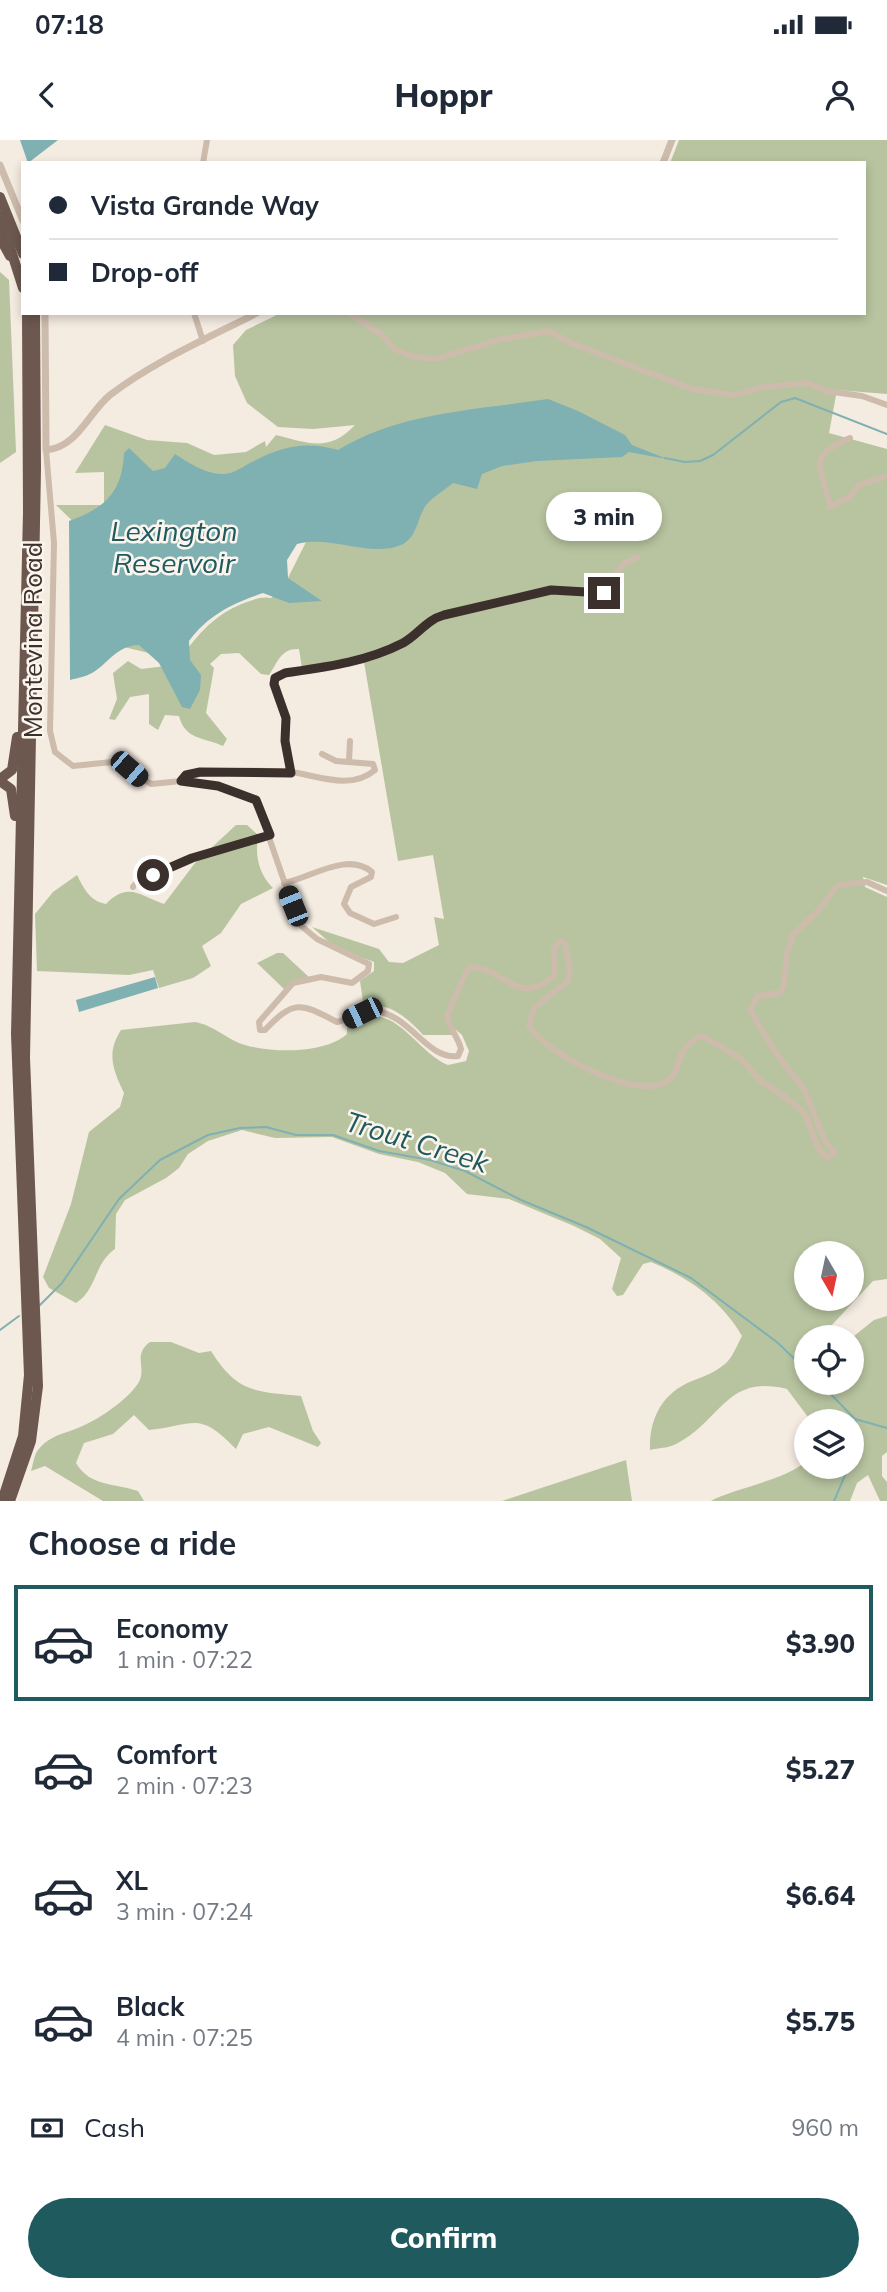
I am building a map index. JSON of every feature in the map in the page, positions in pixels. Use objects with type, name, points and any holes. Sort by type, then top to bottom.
[{"type":"highway","points":[[0,197],[21,249]]},
{"type":"highway","points":[[0,216],[21,282]]},
{"type":"highway","points":[[0,238],[21,290]]},
{"type":"highway","points":[[2,1501],[23,1436],[29,1387],[17,1083],[29,364],[27,315]]},
{"type":"highway","points":[[10,1501],[31,1441],[38,1386],[25,1058],[36,469],[35,315]]},
{"type":"highway","points":[[20,865],[13,796],[9,787],[0,780],[9,775],[13,765],[25,660]]},
{"type":"street","points":[[203,161],[207,140]]},
{"type":"street","points":[[664,161],[672,140]]},
{"type":"street","points":[[0,166],[21,216]]},
{"type":"street","name":"Montevina Road","points":[[45,315],[46,450],[54,542],[52,746],[60,758],[73,766],[112,762],[129,769],[151,784],[181,781],[218,786],[256,800],[296,918],[303,928],[317,939],[361,959],[370,967],[352,983],[321,977],[293,983],[260,1021],[260,1030],[265,1030],[285,1011],[300,1007],[323,1012],[337,1022],[371,1011],[406,1023],[433,1049],[450,1057],[458,1056],[461,1049],[447,1017],[470,967],[479,967],[516,987],[536,986],[555,975],[554,947],[560,941],[565,943],[570,970],[568,981],[534,1008],[529,1026],[536,1037],[595,1072],[618,1082],[643,1087],[657,1086],[671,1079],[684,1048],[702,1036],[740,1058],[761,1081],[805,1114],[818,1148],[827,1158],[835,1153],[825,1141],[814,1107],[751,1010],[752,1002],[758,996],[780,993],[784,986],[787,953],[793,935],[817,912],[838,885],[867,882],[877,884],[887,891]]},
{"type":"street","points":[[195,315],[203,341]]},
{"type":"street","points":[[46,450],[67,443],[111,394],[253,315]]},
{"type":"street","points":[[352,315],[381,334],[394,349],[414,357],[436,359],[498,340],[549,331],[560,334],[571,343],[692,388],[734,395],[764,387],[807,383],[826,391],[862,397],[887,405]]},
{"type":"street","points":[[850,438],[828,448],[820,459],[820,478],[830,508],[851,496],[859,485],[887,476]]},
{"type":"street","points":[[291,773],[285,741],[286,718],[274,684],[275,678],[285,673],[360,661],[406,641],[432,619],[444,615],[551,590],[604,593],[623,564],[638,557]]},
{"type":"street","points":[[349,761],[350,741]]},
{"type":"street","points":[[181,781],[186,775],[200,772],[291,773],[344,783],[375,770],[373,764],[336,761],[321,754]]},
{"type":"street","points":[[133,887],[141,878],[167,871],[192,858],[270,835]]},
{"type":"street","points":[[284,883],[304,879],[344,863],[366,867],[372,872],[372,877],[351,887],[344,904],[350,913],[374,924],[396,917]]},
{"type":"green space","points":[[679,140],[887,140],[887,394],[837,390],[829,433],[887,449],[887,885],[863,877],[865,887],[887,897],[887,1279],[873,1281],[864,1291],[864,1241],[794,1241],[794,1311],[845,1311],[832,1325],[794,1325],[794,1395],[864,1395],[864,1328],[874,1320],[887,1316],[887,1452],[882,1456],[882,1476],[887,1482],[887,1501],[880,1501],[868,1475],[864,1478],[864,1409],[802,1409],[787,1389],[766,1386],[750,1388],[726,1402],[704,1424],[676,1444],[650,1450],[655,1418],[665,1400],[682,1386],[725,1364],[742,1336],[714,1301],[691,1283],[651,1262],[643,1264],[623,1295],[617,1296],[612,1289],[621,1258],[600,1239],[509,1199],[467,1194],[445,1173],[418,1162],[379,1154],[332,1137],[275,1138],[242,1130],[208,1141],[188,1154],[179,1168],[166,1178],[125,1200],[116,1214],[115,1249],[103,1262],[83,1298],[76,1303],[49,1288],[43,1277],[71,1204],[89,1132],[120,1107],[124,1093],[114,1069],[112,1054],[121,1030],[195,1022],[256,1048],[298,1050],[337,1041],[347,1034],[347,1025],[373,1016],[393,1022],[429,1053],[448,1065],[466,1061],[469,1051],[462,1035],[455,1029],[455,1035],[423,1035],[404,1017],[389,1008],[364,1008],[360,981],[374,971],[374,962],[336,948],[312,927],[379,949],[389,962],[403,963],[439,945],[434,917],[444,919],[433,855],[398,861],[364,662],[302,668],[299,649],[293,649],[284,653],[269,675],[261,674],[239,653],[221,654],[210,664],[214,668],[206,713],[227,739],[223,746],[191,734],[179,716],[165,715],[158,730],[149,724],[149,694],[130,697],[115,720],[109,719],[117,699],[113,673],[128,661],[141,669],[174,665],[204,629],[222,615],[251,601],[271,598],[284,586],[311,532],[337,509],[186,629],[169,658],[124,647],[155,601],[56,505],[104,505],[104,472],[75,473],[105,425],[147,440],[187,443],[214,455],[246,452],[265,441],[266,447],[276,435],[308,443],[327,443],[336,440],[355,425],[313,429],[278,427],[247,403],[235,376],[233,345],[246,330],[277,315],[866,315],[866,161],[671,161]]},
{"type":"green space","points":[[0,272],[9,280],[16,452],[0,463]]},
{"type":"green space","points":[[236,825],[247,825],[258,835],[259,863],[273,888],[241,904],[221,933],[202,946],[211,966],[193,978],[159,988],[153,970],[129,975],[37,971],[35,914],[53,892],[77,875],[88,894],[106,904],[121,893],[134,892],[164,904],[195,863]]},
{"type":"green space","points":[[277,953],[283,953],[311,979],[284,989],[257,963]]},
{"type":"green space","points":[[150,1342],[171,1342],[199,1353],[211,1351],[230,1375],[249,1388],[301,1396],[313,1431],[321,1443],[318,1447],[269,1427],[243,1434],[236,1449],[213,1429],[204,1425],[196,1423],[149,1430],[134,1415],[113,1434],[84,1443],[76,1463],[82,1471],[96,1480],[138,1491],[144,1501],[103,1501],[45,1466],[31,1471],[37,1452],[45,1443],[97,1418],[131,1392],[140,1379],[142,1352]]},
{"type":"green space","points":[[626,1460],[632,1501],[502,1501]]},
{"type":"green space","points":[[794,1469],[794,1479],[862,1479],[857,1483],[850,1501],[711,1501],[721,1496]]},
{"type":"water","points":[[20,140],[58,140],[31,161],[27,161]]},
{"type":"water","name":"Lexington Reservoir","points":[[548,399],[625,435],[632,445],[667,459],[629,452],[622,457],[537,461],[502,466],[482,474],[477,489],[453,483],[436,496],[427,504],[411,537],[401,545],[376,549],[323,542],[297,544],[287,560],[288,578],[322,601],[289,603],[263,593],[231,606],[204,624],[189,641],[190,660],[201,675],[200,690],[190,709],[182,707],[159,663],[139,645],[124,648],[98,669],[70,680],[69,521],[92,511],[109,497],[120,479],[124,453],[129,448],[153,471],[165,468],[175,454],[201,469],[223,474],[295,446],[338,450],[362,437],[413,420]]},
{"type":"water","points":[[155,977],[158,988],[79,1012],[76,1000]]},
{"type":"waterway","points":[[665,458],[685,462],[700,461],[713,455],[781,402],[795,398],[887,434]]},
{"type":"waterway","name":"Trout Creek","points":[[40,1305],[62,1283],[119,1199],[160,1160],[208,1135],[240,1128],[266,1127],[296,1135],[333,1135],[379,1151],[430,1160],[465,1171],[521,1200],[586,1227],[691,1278],[778,1343],[794,1358]]},
{"type":"waterway","name":"Trout Creek","points":[[0,1330],[19,1316]]},
{"type":"waterway","name":"Trout Creek","points":[[832,1395],[855,1419],[887,1428]]},
{"type":"waterway","points":[[834,1501],[843,1479]]},
{"type":"route","points":[[153,875],[192,858],[270,835],[256,800],[218,786],[181,781],[186,775],[200,772],[291,773],[285,741],[286,718],[274,684],[275,678],[281,674],[360,661],[406,641],[432,619],[444,615],[551,590],[604,593]]}]
